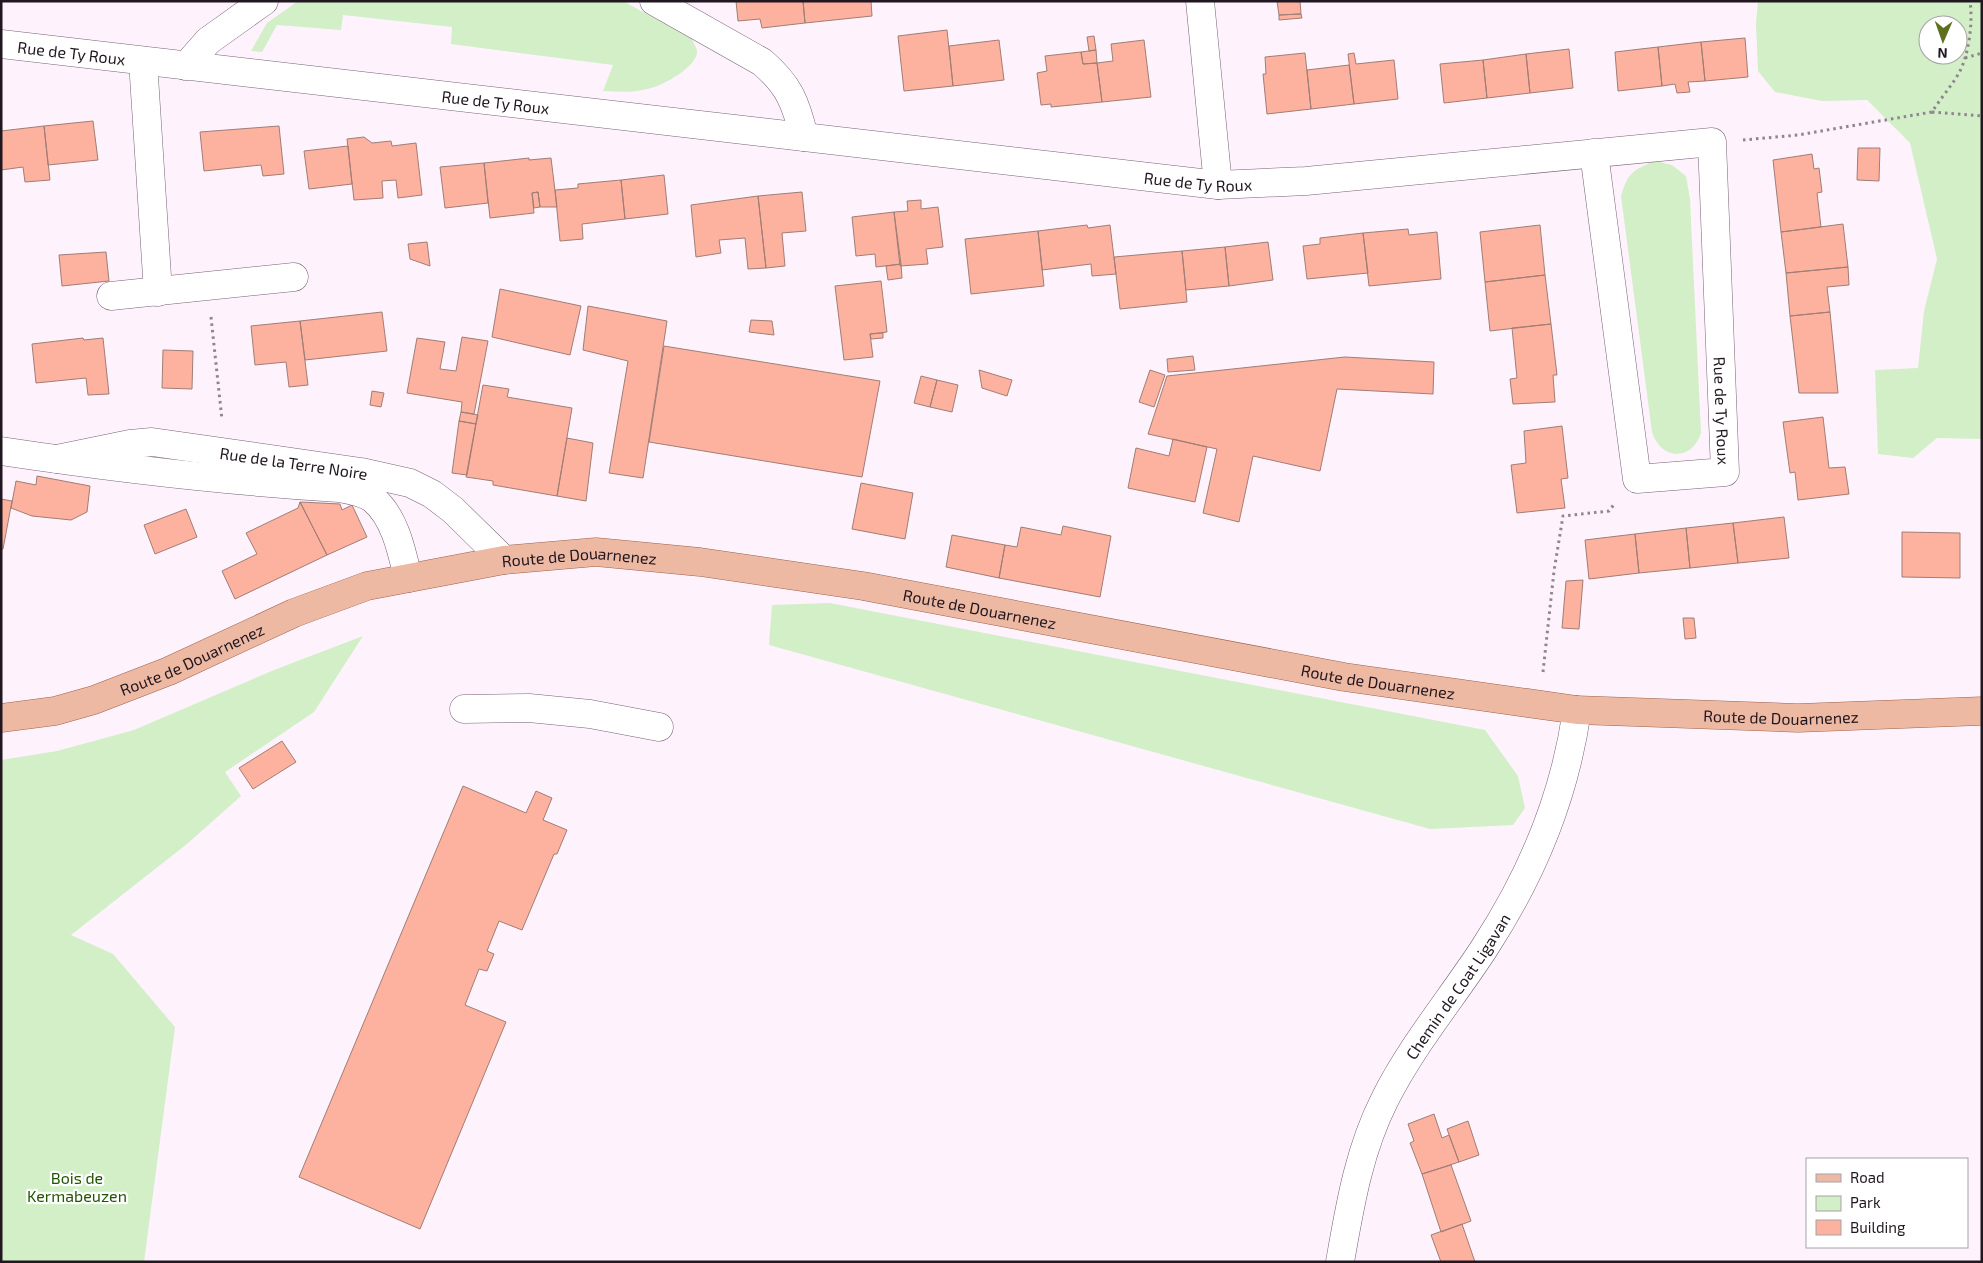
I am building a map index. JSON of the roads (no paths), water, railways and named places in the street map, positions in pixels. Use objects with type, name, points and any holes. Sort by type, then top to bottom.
[{"type":"main road","name":"Route de Douarnenez","points":[[1,718],[55,711],[94,700],[168,671],[294,613],[368,586],[504,560],[596,552],[777,573],[863,586],[1344,676],[1440,692],[1577,710],[1798,718],[1982,711]]},
{"type":"street","points":[[186,66],[208,41],[264,1]]},
{"type":"street","points":[[654,1],[762,62],[774,72],[787,87],[796,106],[804,137]]},
{"type":"street","points":[[1200,1],[1218,185]]},
{"type":"street","name":"Rue de Ty Roux","points":[[1,44],[1218,185],[1306,181],[1594,153],[1712,142],[1725,472],[1637,479],[1594,153]]},
{"type":"street","name":"Rue de Ty Roux","points":[[143,61],[158,292]]},
{"type":"street","points":[[111,296],[294,277]]},
{"type":"street","name":"Rue de la Terre Noire","points":[[57,460],[130,444],[152,442],[306,464],[402,482],[432,494],[453,510],[504,560]]},
{"type":"street","name":"Rue de la Terre Noire","points":[[1,451],[119,469],[213,479],[339,488],[356,492],[372,498],[384,512],[400,546],[408,578]]},
{"type":"street","points":[[464,709],[529,708],[590,714],[659,727]]},
{"type":"street","name":"Chemin de Coat Ligavan","points":[[1340,1262],[1356,1176],[1368,1136],[1400,1073],[1485,948],[1528,870],[1547,830],[1560,792],[1571,751],[1577,710]]},
{"type":"park label","name":"Bois de Kermabeuzen","points":[[77,1186]]}]
